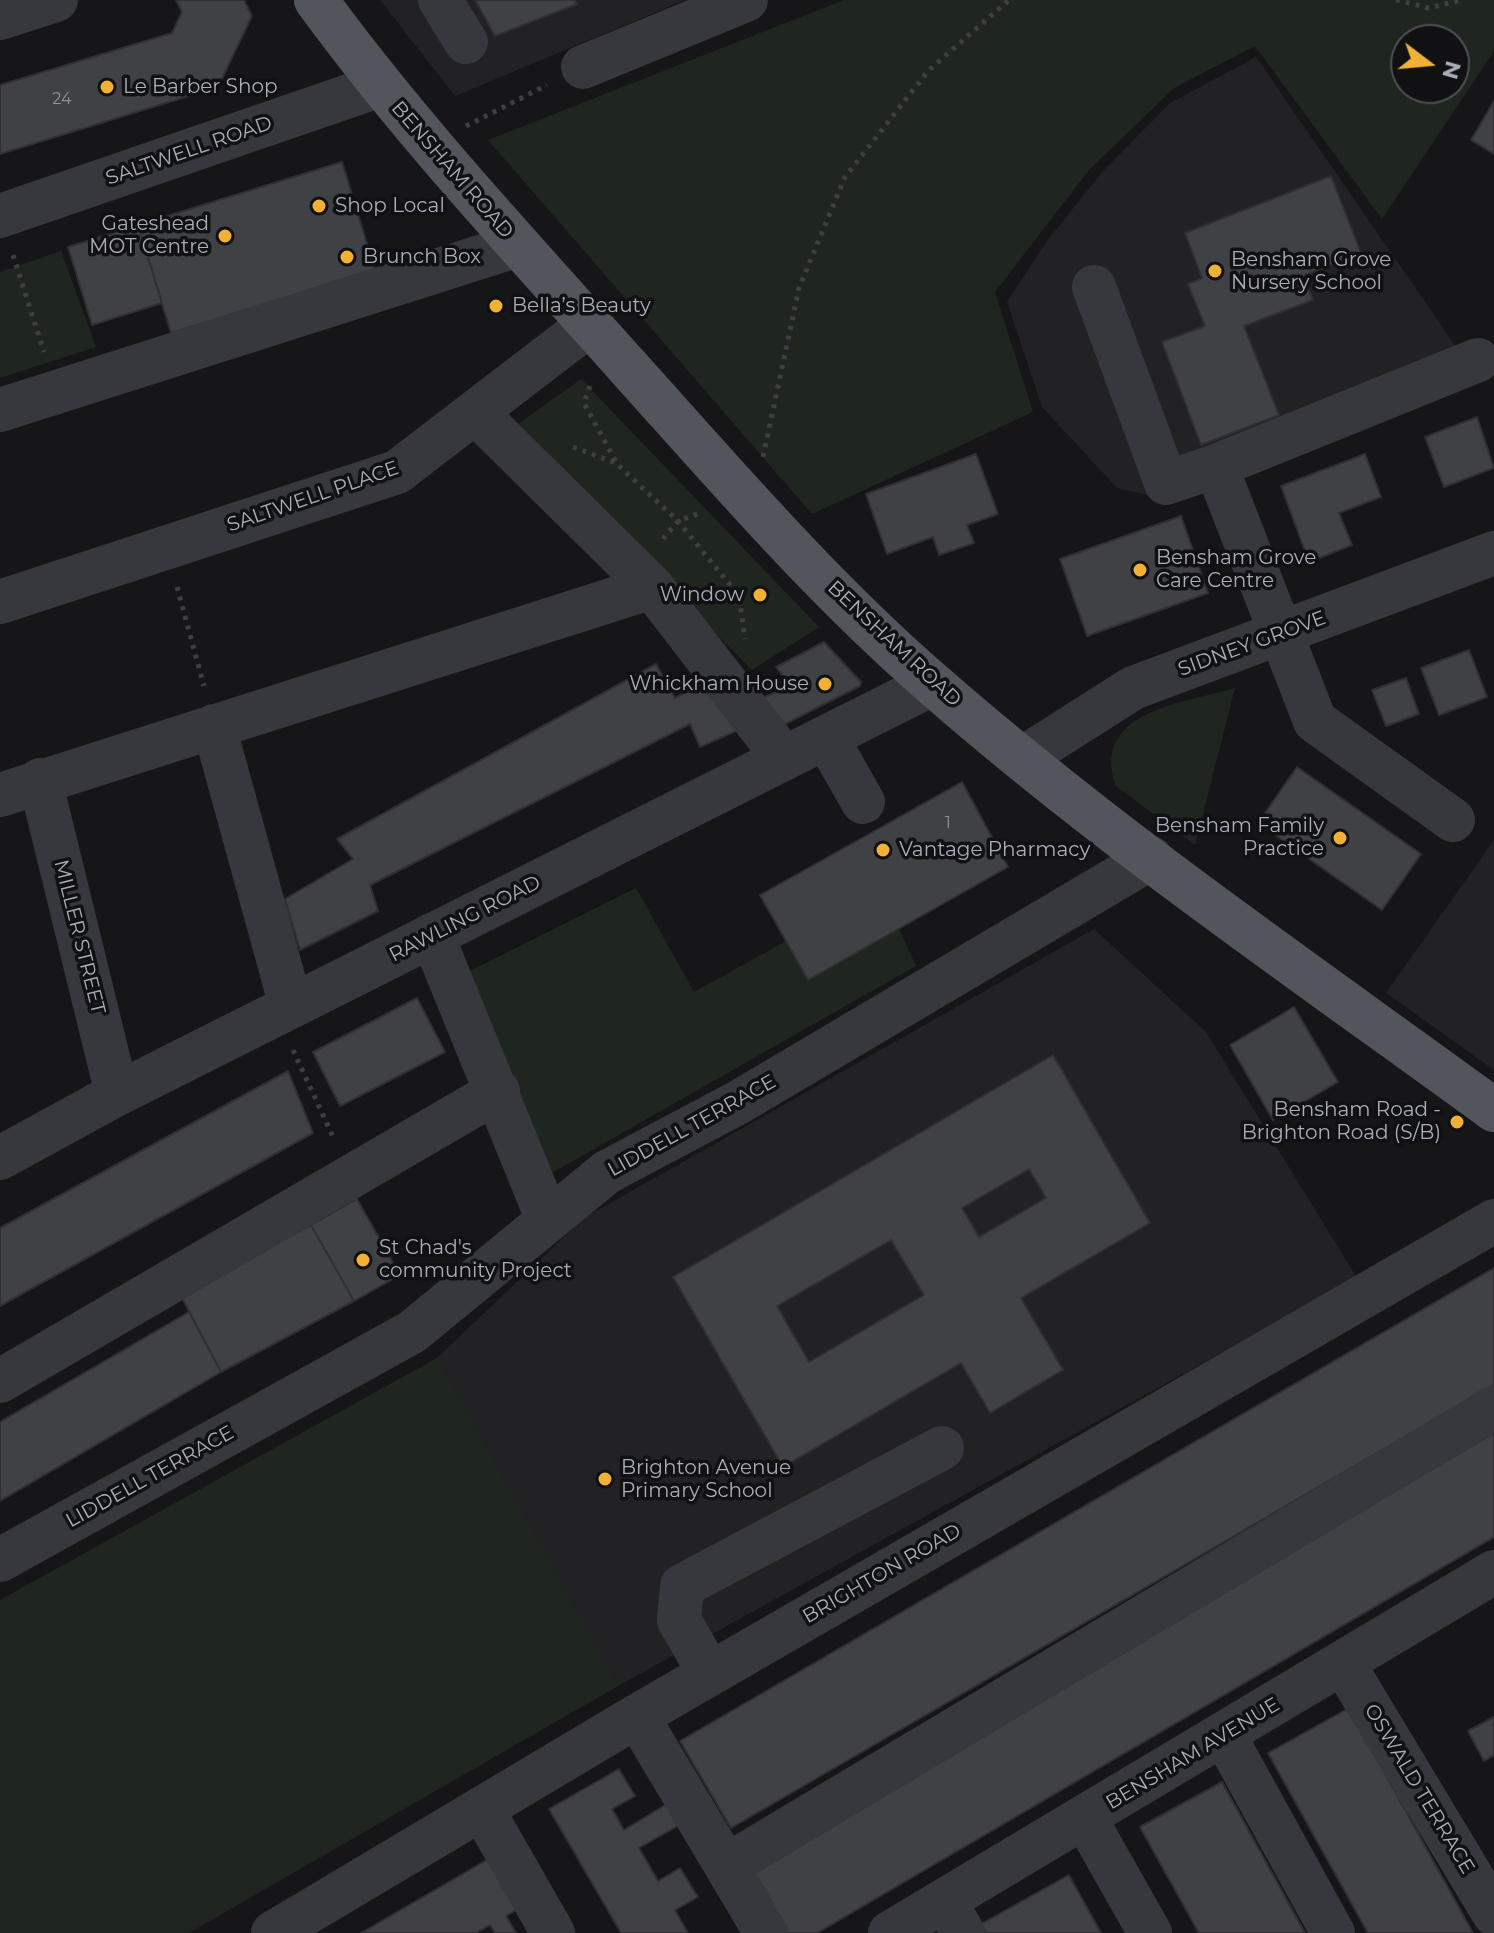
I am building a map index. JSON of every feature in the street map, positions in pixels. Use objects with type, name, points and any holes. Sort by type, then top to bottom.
[{"type":"main road","name":"BENSHAM ROAD","points":[[316,0],[378,86],[518,245],[749,501],[932,684],[1151,858],[1494,1110]]},
{"type":"street","points":[[0,18],[56,0]]},
{"type":"street","points":[[440,0],[466,42]]},
{"type":"street","points":[[583,67],[746,0]]},
{"type":"street","name":"SALTWELL ROAD","points":[[0,216],[378,86]]},
{"type":"street","points":[[0,410],[518,245]]},
{"type":"street","points":[[1094,287],[1166,483],[1216,466],[1478,360]]},
{"type":"street","name":"SALTWELL PLACE","points":[[0,602],[397,472],[475,412],[597,332]]},
{"type":"street","points":[[475,412],[644,578],[784,758]]},
{"type":"street","points":[[1216,466],[1315,721],[1453,820]]},
{"type":"street","name":"SIDNEY GROVE","points":[[1023,758],[1133,688],[1494,553]]},
{"type":"street","points":[[0,795],[214,726],[644,578]]},
{"type":"street","name":"RAWLING ROAD","points":[[0,1158],[117,1094],[932,684]]},
{"type":"street","points":[[214,726],[284,1010]]},
{"type":"street","points":[[826,737],[863,802]]},
{"type":"street","name":"MILLER STREET","points":[[40,780],[117,1094]]},
{"type":"street","name":"LIDDELL TERRACE","points":[[0,1560],[412,1332],[607,1172],[739,1102],[1151,858]]},
{"type":"street","points":[[432,935],[548,1220]]},
{"type":"street","points":[[0,1381],[498,1091]]},
{"type":"street","name":"BRIGHTON ROAD","points":[[273,1933],[637,1716],[1494,1221]]},
{"type":"street","points":[[726,1866],[1494,1408]]},
{"type":"street","points":[[710,1674],[679,1620],[682,1586],[942,1448]]},
{"type":"street","name":"BENSHAM AVENUE","points":[[890,1933],[954,1917],[1085,1818],[1494,1572]]},
{"type":"street","name":"OSWALD TERRACE","points":[[1343,1663],[1494,1914]]},
{"type":"street","points":[[637,1716],[766,1933]]},
{"type":"street","points":[[1224,1735],[1333,1933]]},
{"type":"street","points":[[482,1809],[553,1933]]},
{"type":"street","points":[[1085,1818],[1150,1933]]},
{"type":"path","points":[[644,578],[678,521],[749,501],[799,288],[845,177],[928,71],[1009,0]]},
{"type":"path","points":[[1396,0],[1429,8],[1461,0]]},
{"type":"path","points":[[432,144],[583,67]]},
{"type":"path","points":[[0,216],[57,392]]},
{"type":"path","points":[[597,332],[584,403],[617,464],[678,521],[739,596],[745,640]]},
{"type":"path","points":[[166,548],[214,726]]},
{"type":"path","points":[[284,1010],[350,1177]]},
{"type":"shaded area","points":[[380,0],[685,0],[455,96]]},
{"type":"shaded area","points":[[844,0],[1494,0],[1494,51],[1470,87],[1470,24],[1390,24],[1390,104],[1459,104],[1382,219],[1255,46],[1174,88],[1089,170],[995,292],[1033,412],[812,514],[488,140]]},
{"type":"shaded area","name":"Bensham Grove Nursery School","points":[[1256,57],[1463,357],[1151,496],[1117,488],[1042,407],[1007,302],[1047,241],[1102,172],[1170,103]]},
{"type":"shaded area","points":[[61,251],[96,347],[0,378],[0,272]]},
{"type":"shaded area","points":[[581,379],[819,627],[752,670],[511,429]]},
{"type":"shaded area","points":[[1235,688],[1195,845],[1116,786],[1111,761],[1116,741],[1129,726],[1147,714]]},
{"type":"shaded area","points":[[1494,840],[1494,1070],[1386,993]]},
{"type":"shaded area","points":[[636,888],[694,992],[786,941],[808,980],[899,929],[916,966],[543,1178],[468,972]]},
{"type":"shaded area","name":"Brighton Avenue Primary School","points":[[1094,929],[1206,1032],[1357,1278],[618,1686],[189,1933],[0,1933],[0,1601],[437,1358],[584,1218]]},
{"type":"shaded area","points":[[437,1358],[618,1686],[184,1933],[0,1933],[0,1600]]},
{"type":"building","points":[[176,0],[244,0],[252,16],[218,87],[0,154],[0,85],[172,33],[182,12]]},
{"type":"building","points":[[475,0],[575,0],[577,4],[495,36]]},
{"type":"building","points":[[1494,101],[1494,154],[1471,140]]},
{"type":"building","points":[[342,162],[375,270],[171,333],[138,225]]},
{"type":"building","points":[[1331,176],[1361,253],[1303,276],[1313,300],[1244,326],[1279,415],[1201,445],[1162,342],[1205,326],[1188,284],[1202,278],[1185,233]]},
{"type":"building","points":[[138,225],[162,303],[92,325],[68,247]]},
{"type":"building","points":[[1477,417],[1494,468],[1444,487],[1425,437]]},
{"type":"building","points":[[976,454],[998,514],[967,525],[974,543],[939,555],[933,537],[887,554],[866,494]]},
{"type":"building","points":[[1365,454],[1381,497],[1339,513],[1352,545],[1309,562],[1281,486]]},
{"type":"building","points":[[1181,516],[1208,593],[1087,636],[1060,559]]},
{"type":"building","name":"Whickham House","points":[[824,642],[861,682],[860,686],[777,728],[762,698],[791,686],[776,667]]},
{"type":"building","points":[[1469,650],[1487,697],[1439,715],[1421,668]]},
{"type":"building","points":[[656,664],[675,698],[711,679],[738,730],[700,747],[690,724],[370,885],[378,911],[300,950],[285,899],[353,859],[337,839]]},
{"type":"building","points":[[1406,678],[1419,714],[1386,726],[1372,690]]},
{"type":"building","name":"Bensham Family Practice","points":[[1297,767],[1421,854],[1382,910],[1258,823]]},
{"type":"building","points":[[962,782],[1008,867],[808,980],[760,895]]},
{"type":"building","points":[[417,998],[445,1052],[340,1106],[313,1052]]},
{"type":"building","points":[[1294,1007],[1338,1082],[1273,1120],[1230,1045]]},
{"type":"building","points":[[1053,1055],[1150,1223],[1021,1298],[1063,1370],[990,1413],[961,1363],[783,1467],[673,1277]],"holes":[[[1029,1169],[1046,1198],[979,1237],[962,1208]],[[891,1240],[924,1295],[809,1362],[777,1306]]]},
{"type":"building","points":[[288,1071],[313,1133],[0,1306],[0,1228]]},
{"type":"building","points":[[357,1199],[400,1275],[354,1301],[311,1225]]},
{"type":"building","points":[[311,1225],[354,1301],[221,1372],[180,1294]]},
{"type":"building","points":[[1494,1268],[1494,1385],[731,1828],[680,1741]]},
{"type":"building","points":[[189,1312],[221,1372],[0,1501],[0,1422]]},
{"type":"building","points":[[1494,1433],[1494,1537],[817,1933],[785,1933],[748,1868]]},
{"type":"building","points":[[1349,1708],[1473,1933],[1368,1933],[1268,1753]]},
{"type":"building","points":[[1494,1717],[1494,1755],[1484,1761],[1468,1731]]},
{"type":"building","points":[[619,1769],[635,1796],[612,1809],[624,1830],[667,1804],[679,1825],[639,1848],[658,1881],[680,1868],[698,1897],[675,1910],[688,1933],[621,1933],[549,1809]]},
{"type":"building","points":[[1222,1782],[1305,1933],[1199,1933],[1140,1827]]},
{"type":"building","points":[[497,1854],[526,1904],[506,1916],[516,1933],[495,1933],[490,1925],[476,1933],[361,1933]]},
{"type":"building","points":[[1069,1875],[1101,1933],[986,1933],[981,1924]]},
{"type":"place","name":"Le Barber Shop","points":[[107,87]]},
{"type":"place","name":"Shop Local","points":[[319,206]]},
{"type":"place","name":"Gateshead MOT Centre","points":[[225,236]]},
{"type":"place","name":"Brunch Box","points":[[347,257]]},
{"type":"place","name":"Bensham Grove Nursery School","points":[[1215,271]]},
{"type":"place","name":"Bella’s Beauty","points":[[496,306]]},
{"type":"place","name":"Bensham Grove Care Centre","points":[[1140,570]]},
{"type":"place","name":"Window","points":[[760,595]]},
{"type":"place","name":"Whickham House","points":[[825,684]]},
{"type":"place","name":"Bensham Family Practice","points":[[1340,838]]},
{"type":"place","name":"Vantage Pharmacy","points":[[883,850]]},
{"type":"place","name":"Bensham Road - Brighton Road (S/B)","points":[[1457,1122]]},
{"type":"place","name":"St Chad's community Project","points":[[363,1260]]},
{"type":"place","name":"Brighton Avenue Primary School","points":[[605,1479]]}]
